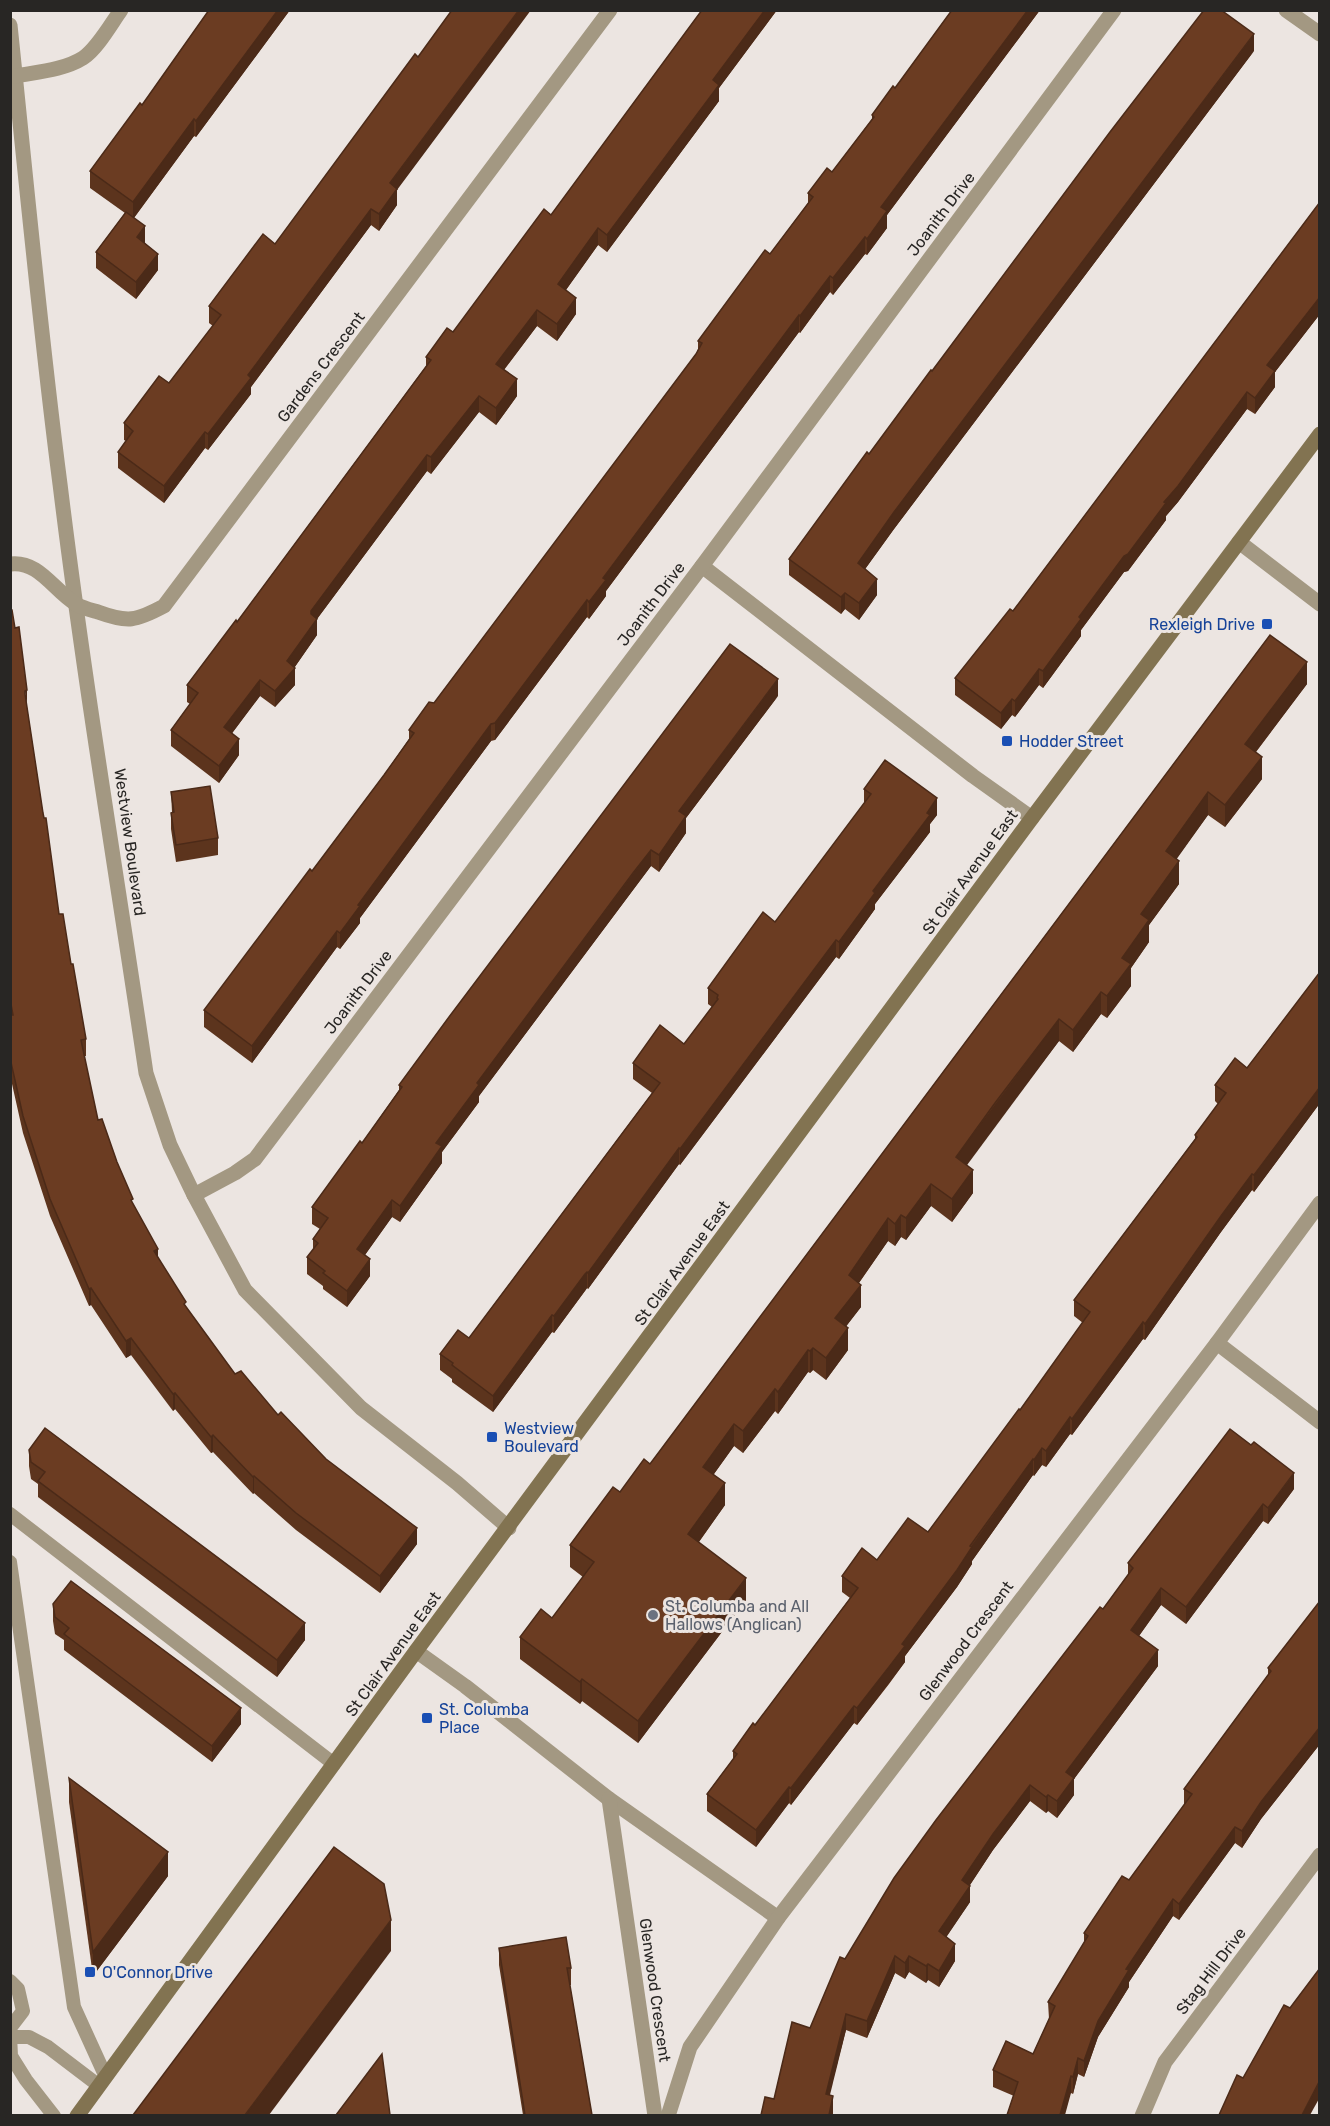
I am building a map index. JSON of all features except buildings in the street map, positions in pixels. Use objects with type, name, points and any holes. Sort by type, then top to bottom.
[{"type":"main road","name":"St Clair Avenue East","points":[[77,2115],[416,1651],[1032,818],[1320,434]]},
{"type":"street","points":[[16,76],[64,66],[83,58],[91,51],[121,10]]},
{"type":"street","name":"Gardens Crescent","points":[[10,564],[20,563],[34,568],[77,605],[116,619],[141,618],[164,606],[610,10]]},
{"type":"street","name":"Joanith Drive","points":[[194,1195],[235,1173],[255,1158],[702,566],[1114,10]]},
{"type":"street","points":[[1286,10],[1320,34]]},
{"type":"street","name":"Westview Boulevard","points":[[10,25],[37,296],[60,487],[146,1073],[170,1145],[245,1290],[361,1408],[509,1527]]},
{"type":"street","points":[[1239,542],[1320,604]]},
{"type":"street","points":[[702,566],[973,776],[1032,818]]},
{"type":"street","name":"Glenwood Crescent","points":[[668,2115],[690,2047],[778,1918],[1217,1342],[1320,1203]]},
{"type":"street","points":[[1217,1342],[1320,1422]]},
{"type":"street","points":[[416,1651],[465,1686],[609,1798],[778,1918]]},
{"type":"street","name":"Glenwood Crescent","points":[[609,1798],[655,2115]]},
{"type":"street","name":"Stag Hill Drive","points":[[1142,2115],[1166,2062],[1320,1855]]},
{"type":"lane","points":[[10,1514],[334,1764]]},
{"type":"lane","points":[[10,1562],[74,2007],[101,2080]]},
{"type":"lane","points":[[10,1981],[18,1989],[23,2011],[11,2033],[11,2056],[54,2115]]},
{"type":"lane","points":[[11,2033],[29,2037],[101,2080]]},
{"type":"place","name":"Rexleigh Drive","points":[[1267,624]]},
{"type":"place","name":"Hodder Street","points":[[1007,741]]},
{"type":"place","name":"Westview Boulevard","points":[[492,1437]]},
{"type":"place","name":"St. Columba and All Hallows (Anglican)","points":[[653,1615]]},
{"type":"place","name":"St. Columba Place","points":[[427,1718]]},
{"type":"place","name":"O'Connor Drive","points":[[90,1972]]}]
